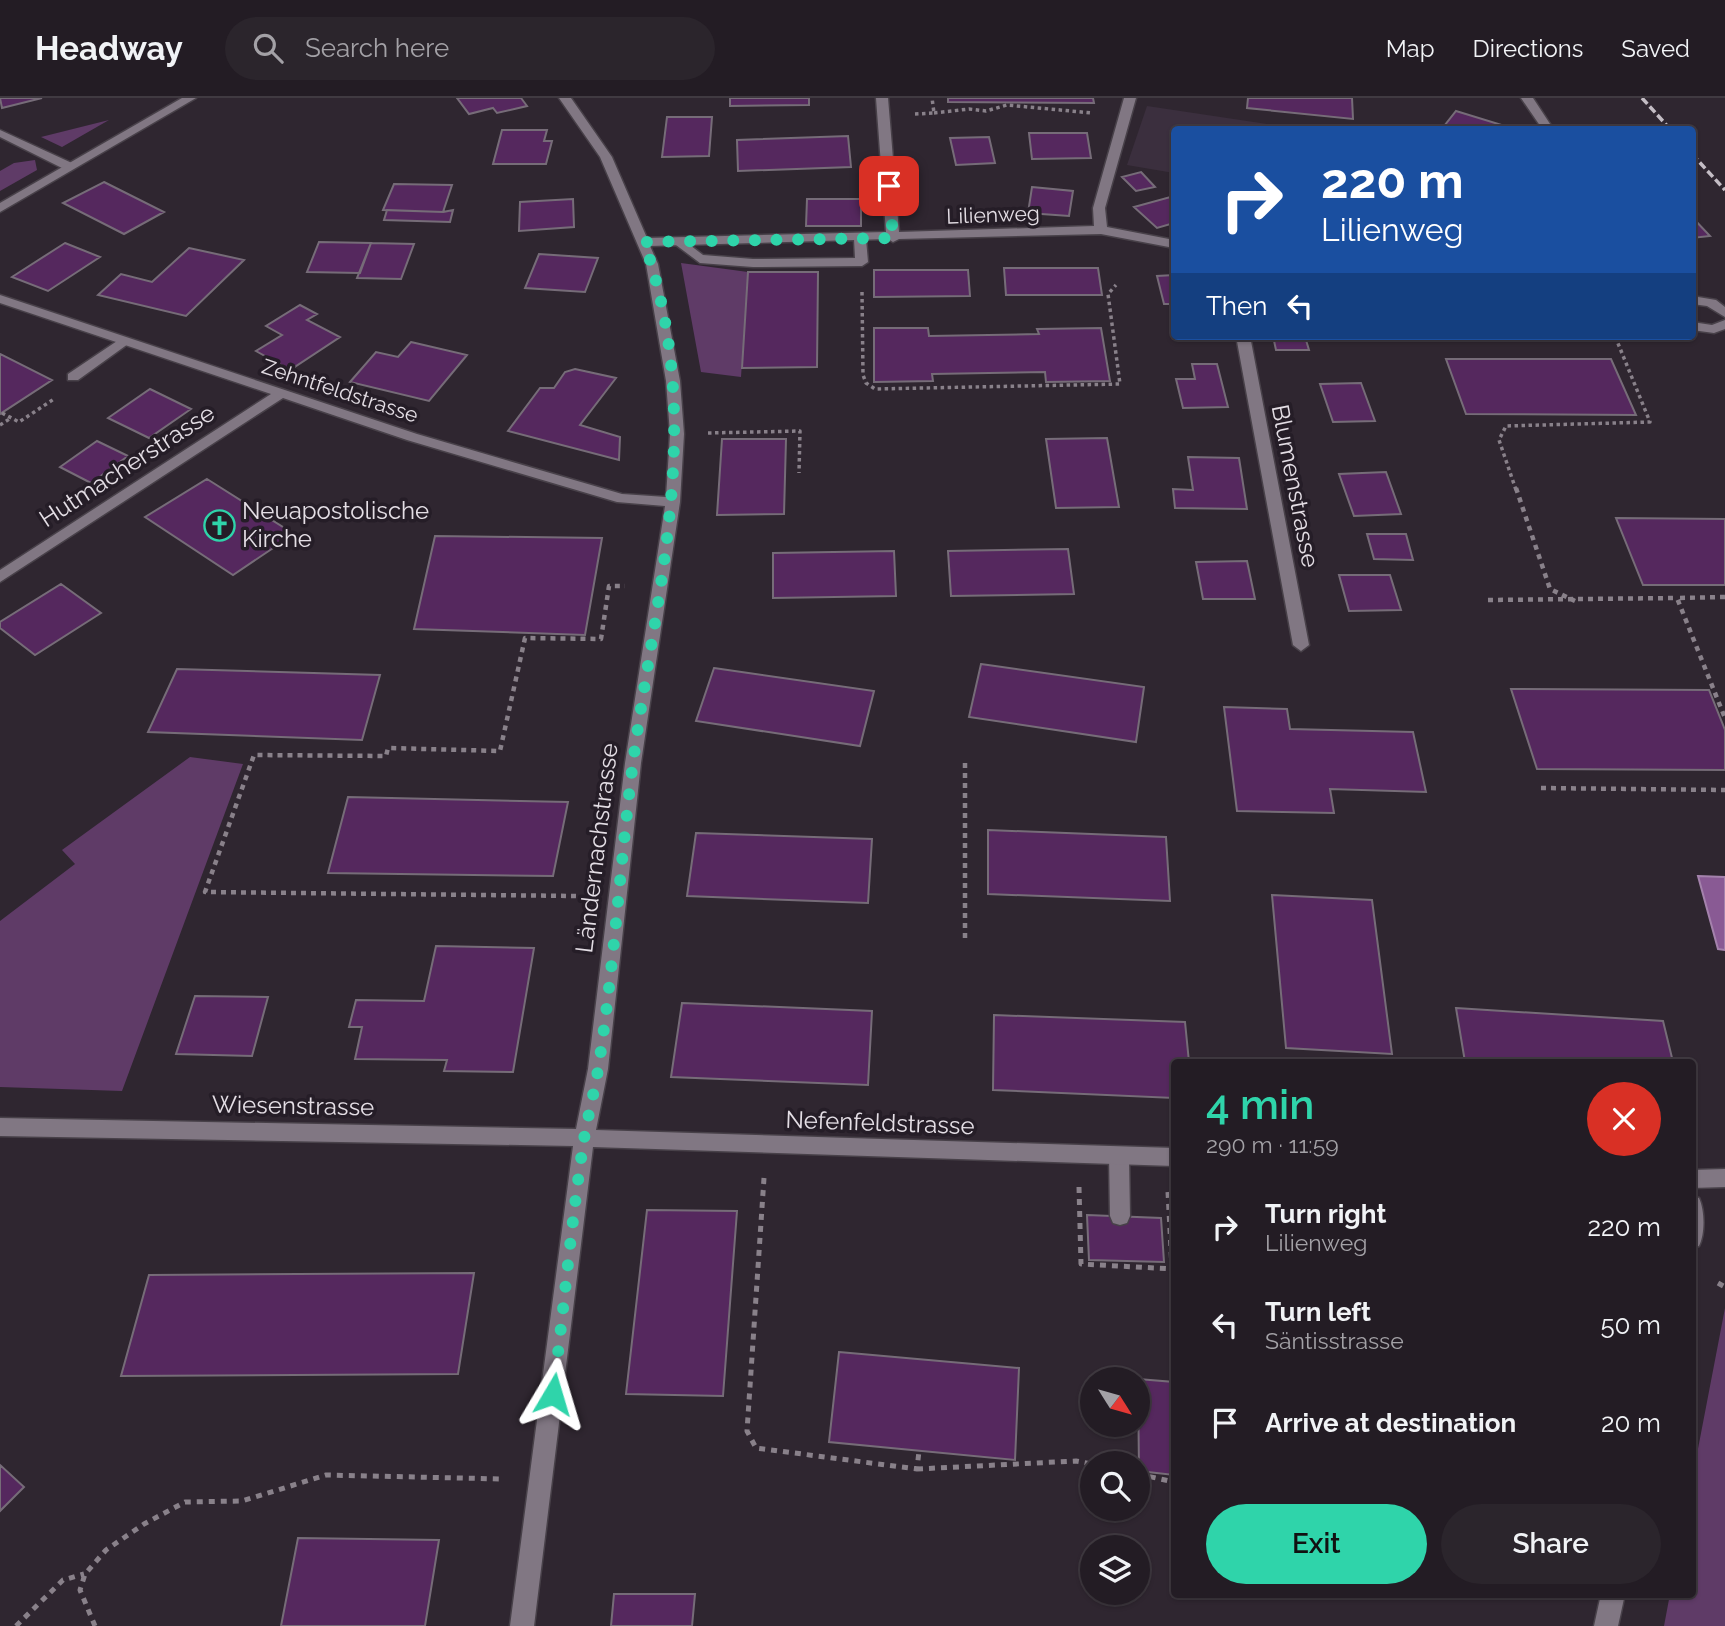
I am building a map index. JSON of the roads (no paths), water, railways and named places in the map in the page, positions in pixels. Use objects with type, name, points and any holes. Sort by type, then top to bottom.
[{"type":"street","points":[[0,208],[190,98]]},
{"type":"street","name":"Ländernachstrasse","points":[[522,1626],[584,1138],[598,1069],[633,763],[673,502],[677,433],[673,381],[652,264],[606,157],[565,98]]},
{"type":"street","points":[[881,98],[893,238]]},
{"type":"street","points":[[1101,230],[1099,208],[1130,98]]},
{"type":"street","points":[[1527,98],[1546,126]]},
{"type":"street","points":[[0,133],[70,167]]},
{"type":"street","name":"Lilienweg","points":[[644,242],[860,239],[1101,230],[1171,243]]},
{"type":"street","points":[[678,242],[700,259],[753,263],[862,262],[860,239]]},
{"type":"street","name":"Zehntfeldstrasse","points":[[0,299],[279,394],[622,499],[673,502]]},
{"type":"street","points":[[1696,300],[1711,303],[1725,313]]},
{"type":"street","points":[[1696,327],[1706,330],[1723,329]]},
{"type":"street","name":"Blumenstrasse","points":[[1244,340],[1301,645]]},
{"type":"street","points":[[73,377],[123,341]]},
{"type":"street","name":"Hutmacherstrasse","points":[[0,577],[279,394]]},
{"type":"street","name":"Wiesenstrasse","points":[[0,1128],[584,1138]]},
{"type":"street","name":"Nefenfeldstrasse","points":[[584,1138],[1171,1157]]},
{"type":"street","points":[[1119,1156],[1120,1216]]},
{"type":"street","points":[[1696,1179],[1725,1178]]},
{"type":"street","points":[[1606,1626],[1612,1598]]},
{"type":"railway","points":[[1642,98],[1667,126]]},
{"type":"railway","points":[[1696,158],[1725,190]]},
{"type":"place","name":"Neuapostolische Kirche","points":[[219,525]]}]
